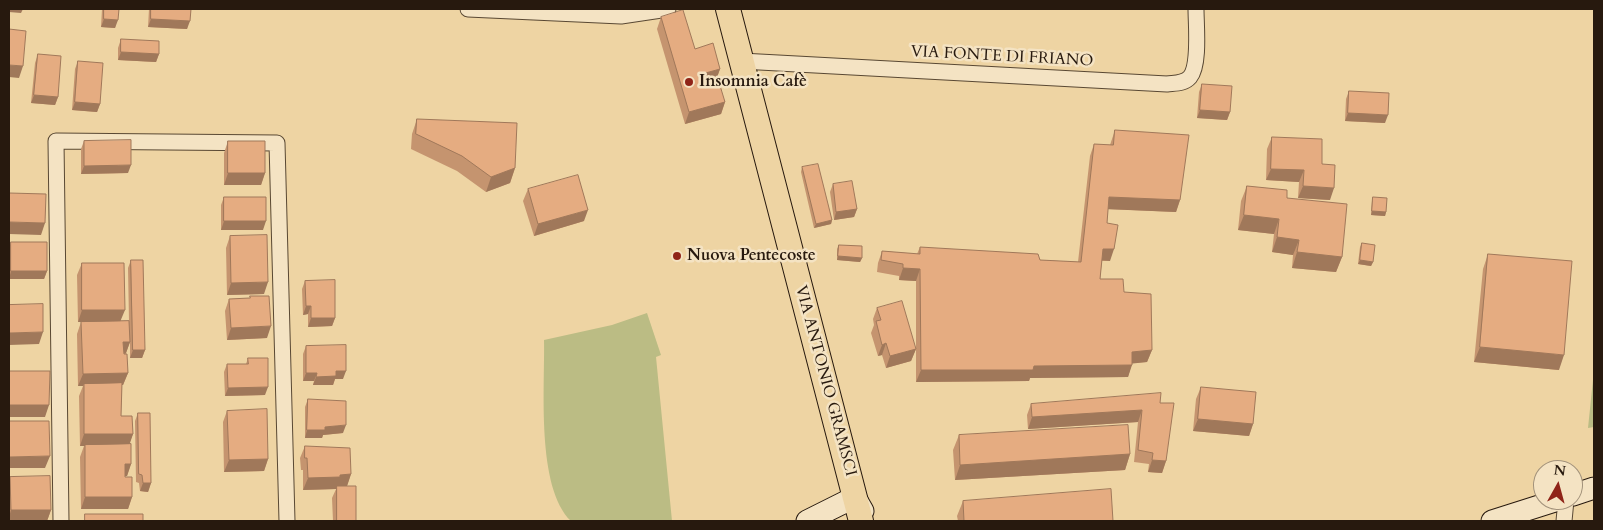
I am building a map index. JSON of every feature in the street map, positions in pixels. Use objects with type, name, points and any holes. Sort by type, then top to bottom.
[{"type":"main road","name":"VIA ANTONIO GRAMSCI","points":[[728,9],[861,521]]},
{"type":"street","points":[[468,9],[621,16],[668,9]]},
{"type":"street","name":"VIA FONTE DI FRIANO","points":[[741,61],[1167,84],[1181,83],[1190,77],[1194,66],[1196,9]]},
{"type":"street","points":[[61,521],[56,140],[277,143],[287,521]]},
{"type":"street","points":[[807,521],[855,497],[870,521]]},
{"type":"street","points":[[1492,521],[1533,508]]},
{"type":"green space","points":[[647,313],[661,355],[656,357],[672,521],[571,521],[560,505],[552,485],[547,461],[544,409],[544,340],[612,325]]},
{"type":"green space","points":[[1594,370],[1594,427],[1588,428]]},
{"type":"building","points":[[104,9],[119,9],[118,20],[104,19]]},
{"type":"building","points":[[151,9],[191,9],[190,21],[151,19]]},
{"type":"building","points":[[683,10],[695,49],[713,43],[720,69],[702,74],[705,83],[718,79],[725,102],[689,112],[661,17]]},
{"type":"building","points":[[9,29],[26,31],[23,66],[9,65]]},
{"type":"building","points":[[121,39],[159,41],[159,54],[121,52]]},
{"type":"building","points":[[38,54],[61,56],[58,97],[34,95]]},
{"type":"building","points":[[78,61],[103,63],[100,104],[75,102]]},
{"type":"building","points":[[1202,84],[1232,86],[1230,112],[1200,110]]},
{"type":"building","points":[[1349,91],[1389,93],[1388,115],[1348,113]]},
{"type":"building","points":[[417,119],[517,123],[515,168],[491,177],[462,156],[416,134]]},
{"type":"building","points":[[1115,130],[1189,135],[1180,200],[1109,197],[1107,223],[1118,225],[1114,249],[1103,249],[1100,279],[1123,279],[1124,292],[1151,294],[1152,350],[1132,352],[1132,365],[1034,366],[1033,370],[921,370],[920,269],[903,268],[903,264],[881,260],[882,251],[920,254],[920,247],[1038,254],[1040,260],[1081,262],[1094,144],[1113,145]]},
{"type":"building","points":[[1272,137],[1322,139],[1322,164],[1335,165],[1334,188],[1303,186],[1304,170],[1271,169]]},
{"type":"building","points":[[131,140],[131,165],[84,166],[84,141]]},
{"type":"building","points":[[228,141],[265,141],[265,173],[228,173]]},
{"type":"building","points":[[818,164],[832,220],[816,224],[802,167]]},
{"type":"building","points":[[578,175],[588,210],[538,224],[528,189]]},
{"type":"building","points":[[852,181],[857,209],[836,212],[833,184]]},
{"type":"building","points":[[1247,186],[1287,190],[1287,198],[1347,204],[1342,257],[1297,252],[1299,240],[1277,237],[1279,219],[1244,215]]},
{"type":"building","points":[[9,193],[46,194],[45,223],[9,222]]},
{"type":"building","points":[[224,197],[266,197],[266,221],[224,221]]},
{"type":"building","points":[[1373,197],[1387,198],[1386,212],[1372,211]]},
{"type":"building","points":[[267,235],[268,282],[231,283],[230,236]]},
{"type":"building","points":[[11,242],[47,242],[47,271],[11,271]]},
{"type":"building","points":[[1362,243],[1375,245],[1373,262],[1360,260]]},
{"type":"building","points":[[839,245],[862,246],[862,258],[838,256]]},
{"type":"building","points":[[1488,254],[1572,261],[1564,355],[1480,347]]},
{"type":"building","points":[[131,260],[143,260],[145,350],[133,350]]},
{"type":"building","points":[[82,263],[124,263],[125,310],[82,310]]},
{"type":"building","points":[[335,280],[335,318],[311,318],[311,306],[306,306],[305,281]]},
{"type":"building","points":[[250,296],[269,296],[271,326],[231,328],[229,299],[250,298]]},
{"type":"building","points":[[902,301],[916,349],[890,356],[886,343],[882,345],[876,321],[881,320],[877,308]]},
{"type":"building","points":[[43,304],[43,332],[9,333],[9,305]]},
{"type":"building","points":[[129,321],[130,342],[123,342],[124,354],[127,354],[128,373],[83,374],[81,322]]},
{"type":"building","points":[[346,345],[346,371],[336,371],[336,376],[316,377],[317,373],[306,373],[306,346]]},
{"type":"building","points":[[248,358],[268,358],[268,387],[228,388],[227,364],[248,364]]},
{"type":"building","points":[[9,371],[50,371],[49,405],[9,405]]},
{"type":"building","points":[[122,383],[121,416],[132,416],[133,434],[84,434],[84,384]]},
{"type":"building","points":[[1201,387],[1256,392],[1253,424],[1198,419]]},
{"type":"building","points":[[1161,393],[1160,403],[1174,403],[1166,461],[1152,460],[1153,453],[1138,450],[1142,410],[1032,417],[1031,404]]},
{"type":"building","points":[[308,399],[346,401],[346,425],[325,427],[325,430],[307,430]]},
{"type":"building","points":[[267,409],[268,459],[229,460],[227,411]]},
{"type":"building","points":[[138,413],[150,413],[151,483],[143,483],[142,475],[139,474]]},
{"type":"building","points":[[9,421],[49,421],[50,456],[9,457]]},
{"type":"building","points":[[1128,425],[1130,454],[960,465],[959,435]]},
{"type":"building","points":[[131,444],[131,464],[125,464],[125,477],[132,477],[132,497],[85,497],[85,445]]},
{"type":"building","points":[[305,446],[350,448],[351,474],[340,475],[340,477],[308,478]]},
{"type":"building","points":[[50,476],[51,510],[11,510],[10,477]]},
{"type":"building","points":[[337,486],[356,486],[356,521],[337,521]]},
{"type":"building","points":[[1111,489],[1113,521],[964,521],[963,501]]},
{"type":"building","points":[[85,514],[143,514],[143,521],[85,521]]},
{"type":"place","name":"Insomnia Cafè","points":[[689,82]]},
{"type":"place","name":"Nuova Pentecoste","points":[[677,256]]}]
